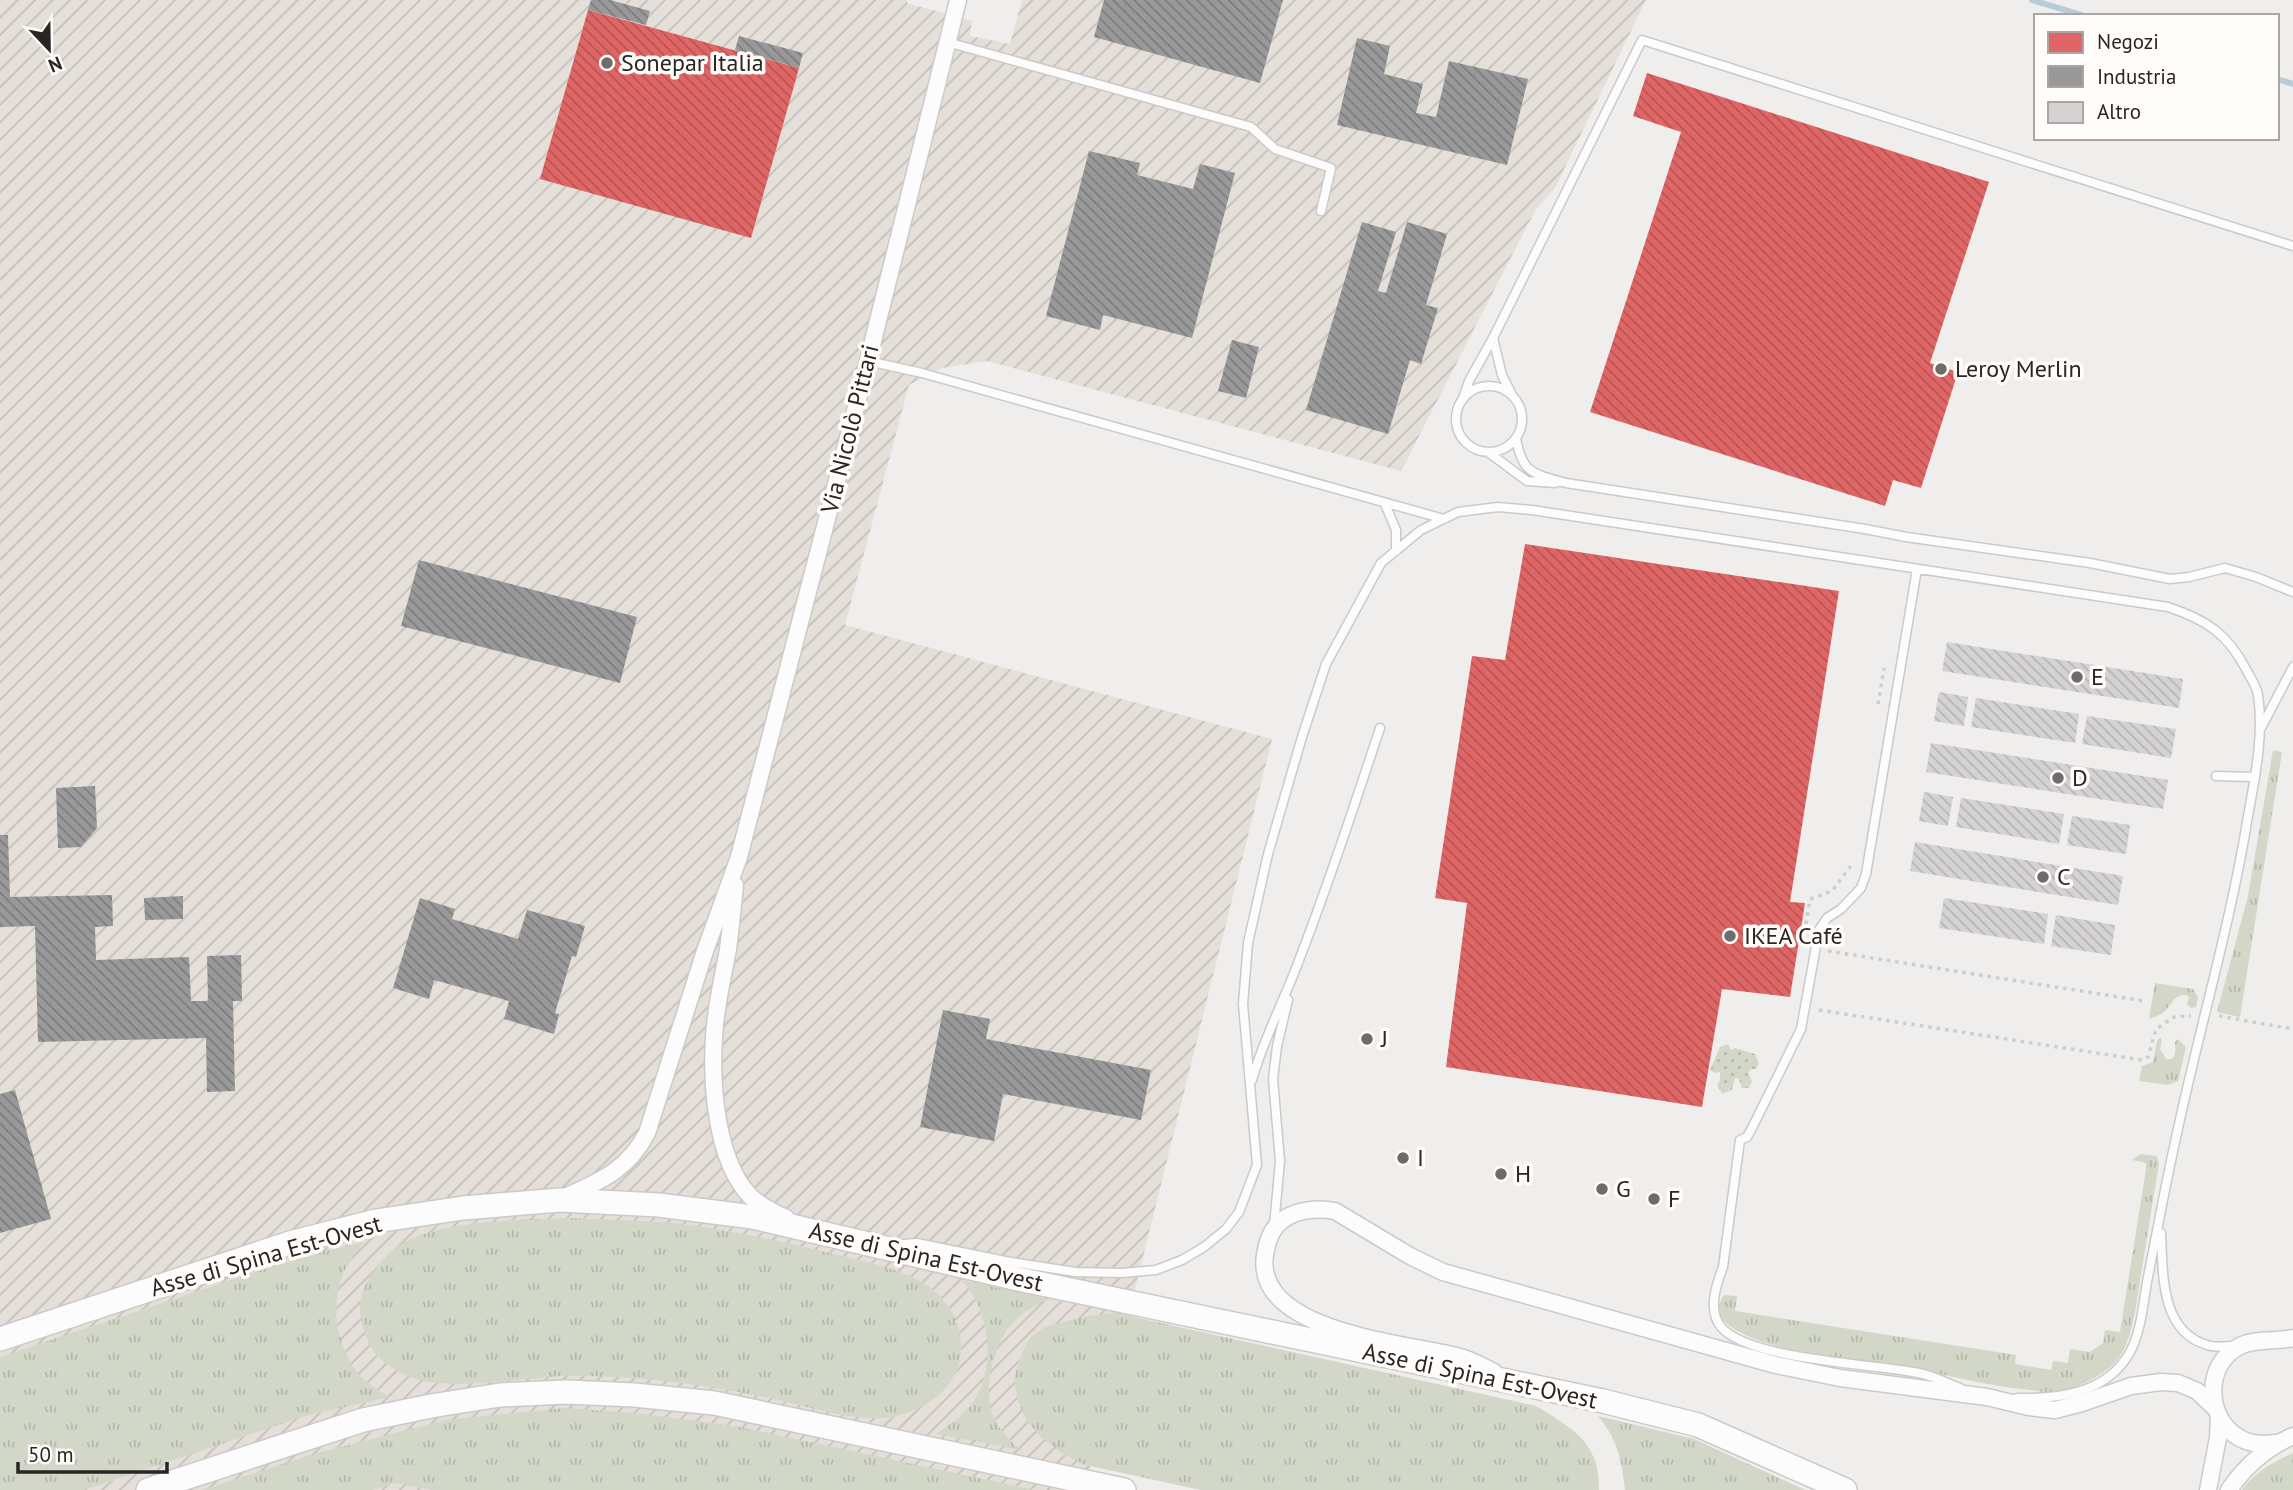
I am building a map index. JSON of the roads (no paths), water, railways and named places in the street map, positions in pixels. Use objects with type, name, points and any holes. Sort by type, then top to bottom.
[{"type":"main road","name":"Asse di Spina Est-Ovest","points":[[0,1339],[290,1243],[376,1221],[463,1208],[560,1200],[659,1205],[739,1215],[1018,1279],[1603,1401],[1698,1425],[1844,1490]]},
{"type":"main road","points":[[148,1490],[363,1420],[500,1395],[566,1392],[714,1403],[1124,1490]]},
{"type":"street","name":"Via Nicolò Pittari","points":[[738,857],[868,361],[957,0]]},
{"type":"street","points":[[560,1200],[615,1174],[638,1151],[643,1142],[738,857]]},
{"type":"street","points":[[738,857],[714,1036],[713,1079],[726,1153],[750,1196],[782,1216],[828,1234]]},
{"type":"street","points":[[1521,1385],[1463,1357],[1365,1337],[1329,1327],[1304,1315],[1279,1299],[1270,1288],[1264,1271],[1266,1246],[1273,1229],[1285,1218],[1305,1211],[1322,1208],[1335,1211],[1410,1256],[1443,1272],[1776,1365],[1840,1378],[1987,1397],[2029,1408],[2055,1410],[2131,1386],[2178,1383],[2197,1391],[2230,1431],[2244,1440],[2261,1444],[2286,1440]]},
{"type":"street","points":[[2207,1490],[2218,1438],[2213,1395],[2214,1380],[2219,1367],[2239,1346],[2259,1340],[2288,1342]]},
{"type":"street","points":[[2229,1490],[2240,1474],[2286,1440]]},
{"type":"lane","points":[[2293,246],[1642,40],[1469,381],[1458,411],[1457,422],[1460,434],[1467,443],[1488,452],[1527,481],[1566,483],[2090,563],[2170,579],[2225,568],[2293,592]]},
{"type":"lane","points":[[947,42],[1251,127],[1275,149],[1331,168],[1321,211]]},
{"type":"lane","points":[[1488,452],[1504,448],[1516,438],[1521,428],[1522,416],[1519,405],[1502,376],[1493,338]]},
{"type":"lane","points":[[868,361],[922,373],[1444,519]]},
{"type":"lane","points":[[1462,401],[1470,392],[1480,387],[1503,389],[1513,396]]},
{"type":"lane","points":[[1516,438],[1521,460],[1526,468],[1535,474],[1566,483]]},
{"type":"lane","points":[[1385,504],[1396,530],[1396,551]]},
{"type":"lane","points":[[881,1247],[917,1243],[1075,1272],[1122,1273],[1156,1270],[1182,1261],[1226,1229],[1240,1212],[1257,1165],[1244,992],[1248,943],[1268,854],[1326,664],[1381,563],[1421,530],[1458,512],[1498,507],[1521,509],[2168,607],[2197,616],[2224,636],[2244,664],[2258,692],[2260,731],[2237,880],[2174,1147],[2140,1321],[2129,1353],[2102,1381],[2076,1394],[2051,1399],[1987,1397],[1922,1373],[1769,1350],[1738,1340],[1723,1330],[1717,1322],[1714,1305],[1723,1267],[1740,1140],[1747,1137],[1751,1130],[1798,1036],[1806,1007],[1819,930],[1827,918],[1841,909],[1861,888],[1866,874],[1917,569]]},
{"type":"lane","points":[[2260,731],[2293,667]]},
{"type":"lane","points":[[1250,1086],[1258,1059],[1327,888],[1380,727]]},
{"type":"lane","points":[[2216,776],[2255,777]]},
{"type":"lane","points":[[1273,1229],[1280,1161],[1273,1079],[1277,1046],[1293,976]]},
{"type":"lane","points":[[2160,1220],[2164,1281],[2171,1313],[2179,1328],[2192,1339],[2209,1346],[2239,1346]]},
{"type":"waterway","points":[[2032,0],[2078,14]]},
{"type":"waterway","points":[[2279,80],[2293,84]]},
{"type":"place","name":"Sonepar Italia","points":[[607,63]]},
{"type":"place","name":"Leroy Merlin","points":[[1941,369]]},
{"type":"place","name":"E","points":[[2077,677]]},
{"type":"place","name":"D","points":[[2058,778]]},
{"type":"place","name":"C","points":[[2043,877]]},
{"type":"place","name":"IKEA Café","points":[[1730,936]]},
{"type":"place","name":"J","points":[[1367,1039]]},
{"type":"place","name":"I","points":[[1403,1158]]},
{"type":"place","name":"H","points":[[1501,1174]]},
{"type":"place","name":"G","points":[[1602,1189]]},
{"type":"place","name":"F","points":[[1654,1199]]}]
